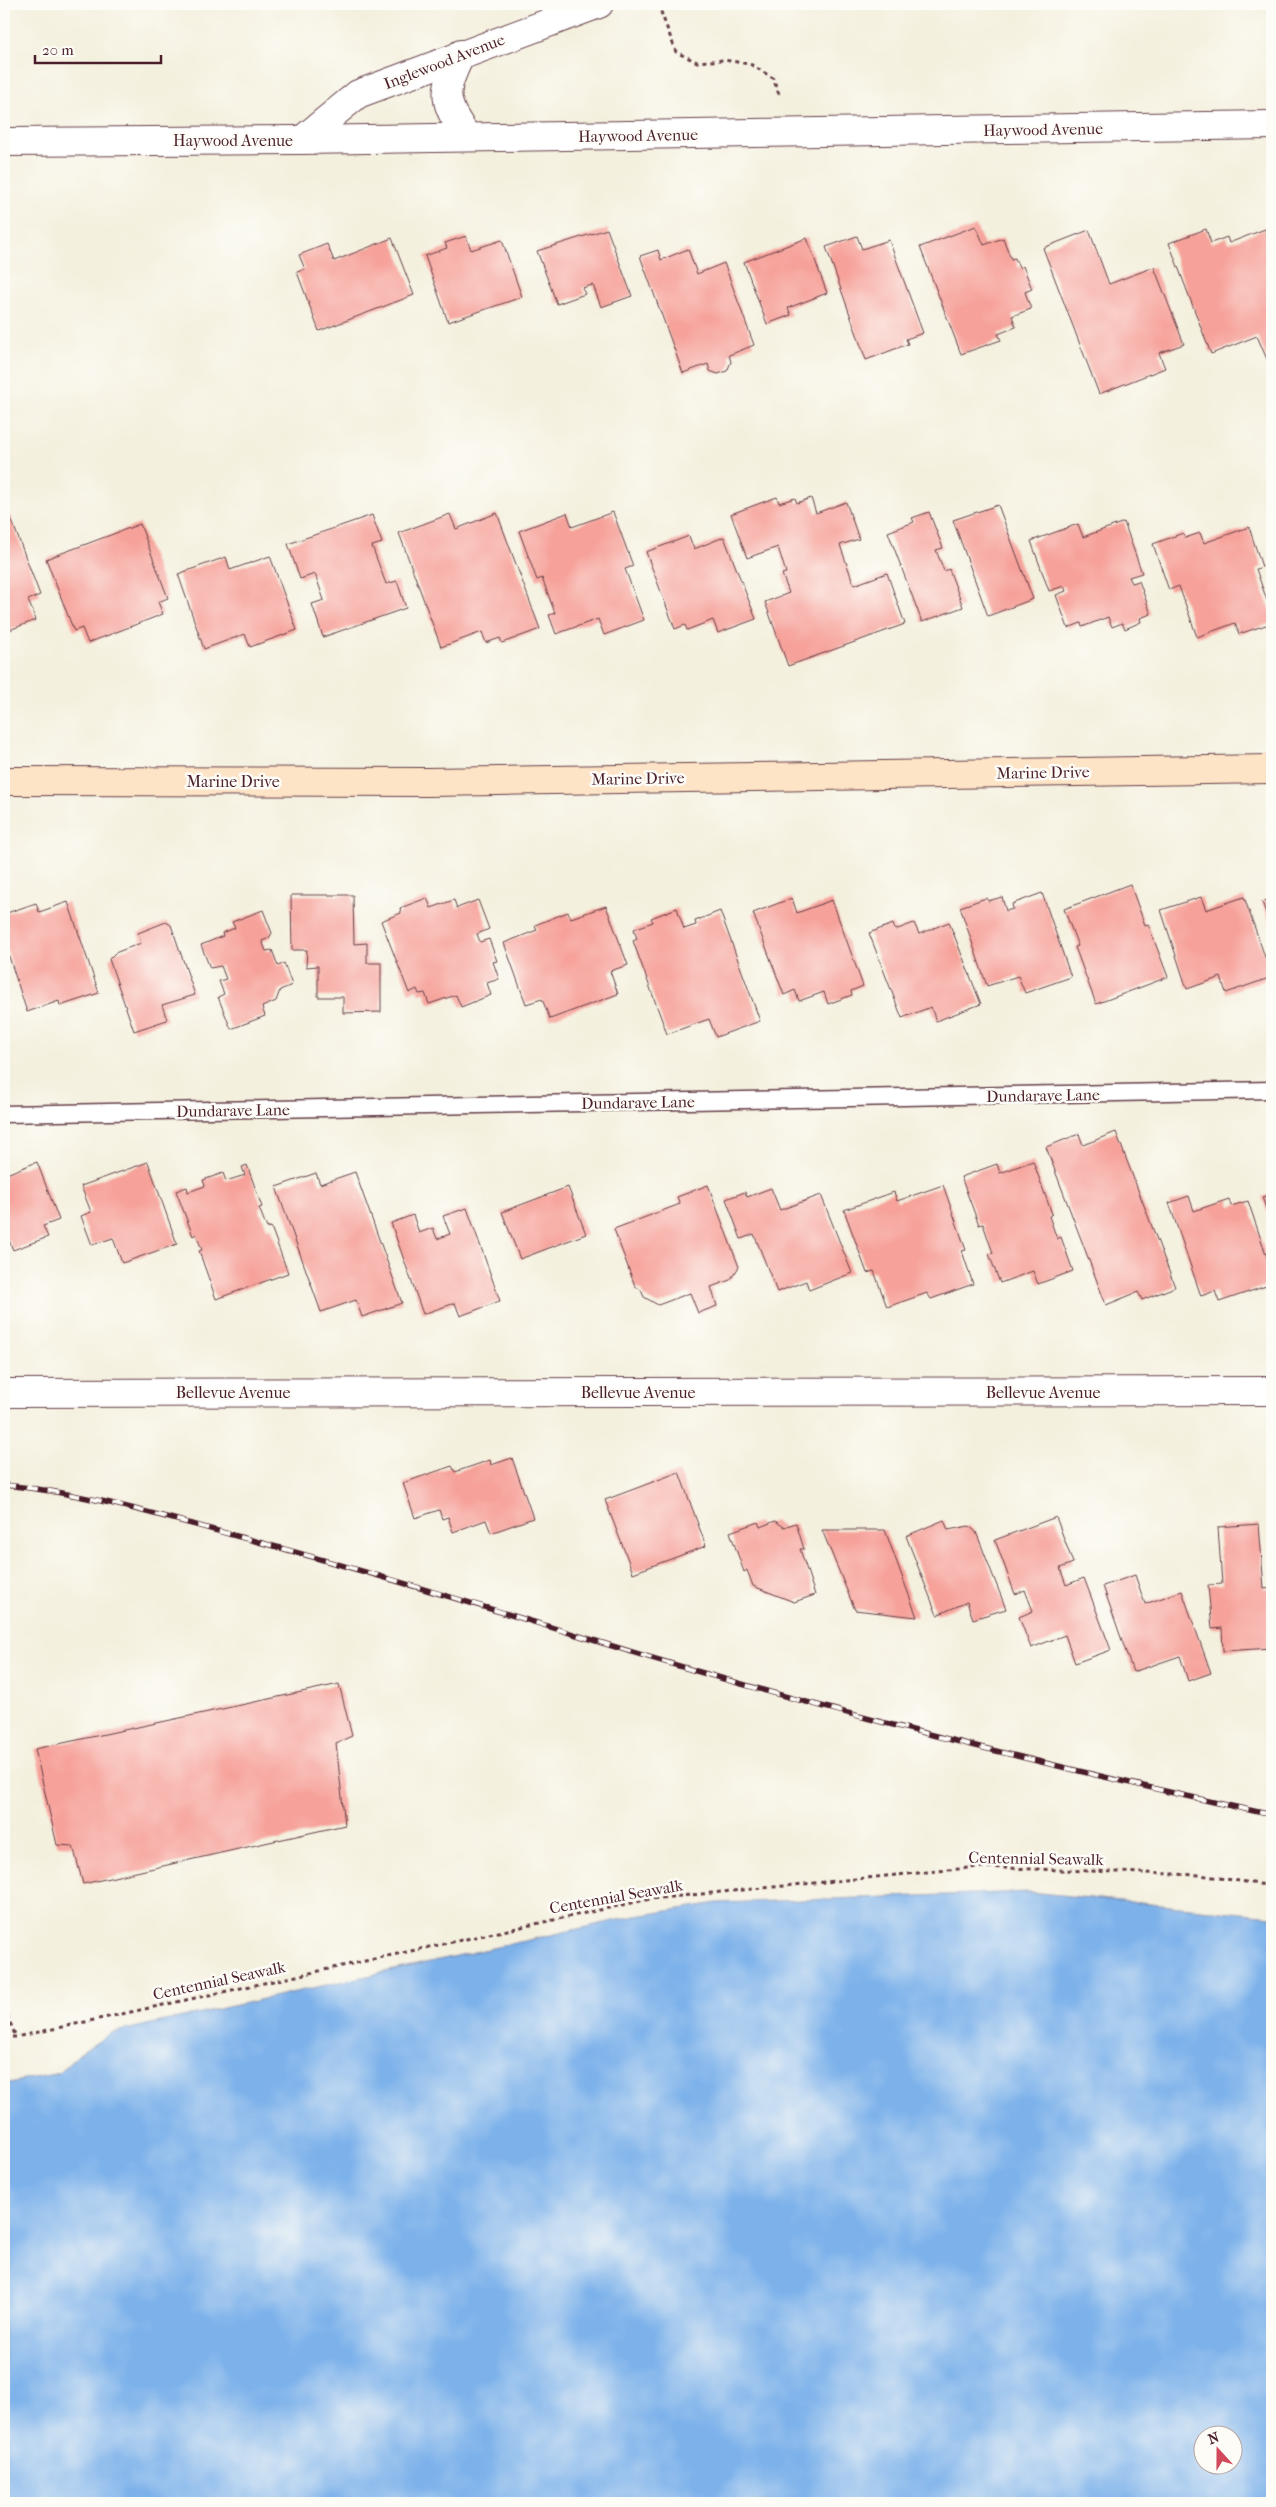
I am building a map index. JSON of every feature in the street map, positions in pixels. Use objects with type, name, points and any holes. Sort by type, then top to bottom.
[{"type":"main road","name":"Marine Drive","points":[[4,781],[427,782],[1272,768]]},
{"type":"street","name":"Inglewood Avenue","points":[[302,140],[358,94],[599,4]]},
{"type":"street","points":[[461,54],[450,78],[446,96],[452,115],[467,137]]},
{"type":"street","name":"Haywood Avenue","points":[[4,142],[302,140],[1272,125]]},
{"type":"street","name":"Bellevue Avenue","points":[[4,1393],[1272,1391]]},
{"type":"lane","name":"Dundarave Lane","points":[[4,1114],[1272,1090]]},
{"type":"path","points":[[658,4],[676,52],[697,62],[724,60],[750,64],[773,78],[780,98],[784,132]]},
{"type":"path","name":"Centennial Seawalk","points":[[4,2037],[16,2037],[650,1899],[979,1867],[1200,1875],[1272,1886]]},
{"type":"path","points":[[4,2008],[16,2037]]},
{"type":"water","points":[[1029,1892],[1272,1916],[1272,2503],[4,2503],[4,2084],[59,2073],[79,2054],[111,2033],[636,1916],[717,1903]]},
{"type":"building","points":[[976,226],[984,245],[1003,238],[1011,259],[1015,258],[1019,268],[1023,266],[1032,289],[1025,292],[1031,309],[1012,316],[1016,327],[998,334],[1001,340],[961,354],[920,247]]},
{"type":"building","points":[[607,229],[632,296],[601,307],[593,285],[582,288],[585,294],[557,304],[537,251]]},
{"type":"building","points":[[1206,229],[1211,243],[1227,237],[1229,243],[1265,229],[1272,249],[1272,371],[1257,336],[1211,354],[1169,243]]},
{"type":"building","points":[[1089,230],[1109,284],[1154,267],[1184,344],[1159,353],[1165,368],[1099,394],[1043,248]]},
{"type":"building","points":[[466,236],[471,250],[502,240],[522,297],[448,322],[425,256],[447,248],[445,243]]},
{"type":"building","points":[[857,236],[862,249],[889,240],[923,333],[906,339],[908,344],[866,360],[826,247]]},
{"type":"building","points":[[392,238],[414,295],[319,331],[297,272],[305,269],[299,255],[327,244],[334,261]]},
{"type":"building","points":[[807,238],[827,293],[788,308],[791,315],[767,324],[744,262]]},
{"type":"building","points":[[688,249],[697,274],[724,263],[754,345],[729,355],[731,362],[727,371],[718,374],[710,371],[708,364],[683,373],[640,256],[658,250],[661,260]]},
{"type":"building","points":[[777,497],[779,503],[795,498],[797,503],[811,498],[816,513],[846,502],[859,539],[840,545],[854,585],[887,573],[905,624],[788,666],[765,602],[789,593],[782,574],[786,573],[778,547],[747,558],[731,514]]},
{"type":"building","points":[[998,505],[1033,599],[988,616],[953,520]]},
{"type":"building","points":[[613,512],[633,566],[625,569],[644,620],[604,635],[598,619],[556,634],[549,615],[555,613],[542,578],[537,580],[519,531],[567,513],[572,527]]},
{"type":"building","points":[[929,512],[943,548],[936,550],[944,571],[949,569],[963,607],[922,622],[888,532],[914,522],[912,518]]},
{"type":"building","points":[[497,513],[540,629],[502,643],[500,638],[486,643],[482,632],[441,647],[399,533],[450,514],[456,529]]},
{"type":"building","points":[[372,515],[382,543],[372,546],[386,584],[397,581],[406,608],[323,637],[312,604],[324,600],[315,574],[300,579],[288,544]]},
{"type":"building","points":[[10,516],[40,595],[28,600],[36,620],[4,632],[4,518]]},
{"type":"building","points":[[1124,522],[1142,573],[1129,577],[1132,583],[1139,581],[1151,614],[1140,618],[1141,622],[1125,629],[1122,623],[1112,627],[1108,617],[1082,627],[1081,623],[1068,628],[1056,595],[1066,591],[1064,586],[1049,591],[1031,541],[1078,524],[1083,537]]},
{"type":"building","points":[[140,524],[168,598],[158,602],[163,614],[88,643],[82,628],[74,631],[46,559]]},
{"type":"building","points":[[1249,527],[1262,567],[1256,569],[1272,615],[1272,623],[1239,634],[1235,623],[1197,637],[1179,586],[1169,590],[1153,544],[1183,533],[1185,538],[1200,533],[1204,543]]},
{"type":"building","points":[[689,536],[694,549],[724,537],[756,619],[718,633],[713,620],[687,630],[685,625],[675,629],[646,552]]},
{"type":"building","points":[[270,556],[297,630],[250,647],[245,634],[204,649],[178,574],[226,557],[230,570]]},
{"type":"building","points":[[1130,884],[1145,925],[1148,924],[1168,977],[1096,1004],[1075,947],[1078,946],[1064,909]]},
{"type":"building","points":[[1042,893],[1071,977],[1025,993],[1018,976],[987,986],[960,907],[986,898],[988,901],[1002,897],[1006,911],[1013,909],[1012,904]]},
{"type":"building","points":[[291,895],[353,895],[354,944],[367,943],[367,963],[381,963],[381,1012],[343,1013],[343,997],[318,997],[318,966],[306,967],[307,950],[292,950]]},
{"type":"building","points":[[1201,897],[1206,910],[1244,897],[1272,977],[1226,993],[1221,977],[1187,989],[1161,910]]},
{"type":"building","points":[[427,898],[431,908],[454,900],[457,908],[478,900],[489,929],[477,934],[480,942],[489,939],[497,961],[493,962],[499,979],[487,983],[491,995],[461,1007],[456,995],[429,1004],[425,993],[419,994],[417,989],[409,993],[381,921],[401,913],[400,908]]},
{"type":"building","points":[[792,898],[797,913],[832,900],[863,986],[851,991],[852,995],[828,1004],[824,992],[799,1001],[795,990],[784,995],[753,913]]},
{"type":"building","points":[[1272,898],[1272,929],[1262,902]]},
{"type":"building","points":[[68,902],[99,993],[60,1006],[59,1001],[27,1012],[4,941],[4,914],[36,903],[39,912]]},
{"type":"building","points":[[606,906],[628,965],[610,971],[618,994],[550,1019],[542,999],[526,1004],[504,943],[537,930],[535,925],[568,912],[571,918]]},
{"type":"building","points":[[677,908],[684,929],[696,925],[695,921],[720,911],[760,1021],[716,1037],[709,1019],[667,1034],[633,941],[637,939],[634,929],[653,922],[651,918]]},
{"type":"building","points":[[263,910],[272,933],[269,938],[262,941],[266,951],[272,950],[278,966],[284,963],[292,985],[280,990],[276,1001],[262,1007],[265,1016],[231,1029],[218,997],[224,994],[219,981],[226,979],[221,966],[210,968],[201,945],[223,936],[222,933],[235,928],[232,922]]},
{"type":"building","points":[[166,922],[171,925],[195,995],[162,1005],[167,1020],[134,1031],[109,959],[115,953],[141,943],[138,933]]},
{"type":"building","points":[[949,922],[981,1004],[936,1021],[931,1007],[902,1018],[869,933],[893,924],[895,930],[914,923],[919,934]]},
{"type":"building","points":[[1116,1132],[1175,1287],[1142,1300],[1138,1292],[1106,1305],[1046,1147],[1079,1134],[1083,1145]]},
{"type":"building","points":[[1033,1161],[1052,1214],[1049,1216],[1057,1239],[1061,1237],[1073,1271],[1038,1284],[1033,1271],[1000,1283],[989,1254],[993,1253],[983,1224],[979,1225],[961,1177],[997,1164],[1000,1173]]},
{"type":"building","points":[[37,1162],[59,1220],[43,1226],[48,1237],[13,1250],[8,1238],[4,1239],[4,1175]]},
{"type":"building","points":[[148,1162],[177,1244],[122,1263],[113,1238],[92,1245],[81,1216],[91,1212],[81,1186]]},
{"type":"building","points":[[247,1165],[262,1207],[259,1208],[267,1228],[271,1227],[288,1273],[216,1299],[199,1251],[202,1250],[196,1234],[193,1236],[176,1191],[187,1187],[188,1192],[205,1186],[203,1180],[223,1173],[226,1181],[245,1175],[242,1167]]},
{"type":"building","points":[[355,1172],[402,1303],[362,1317],[356,1300],[321,1312],[276,1187],[316,1173],[320,1184]]},
{"type":"building","points":[[708,1185],[739,1267],[730,1280],[711,1287],[717,1306],[698,1313],[690,1293],[658,1305],[644,1297],[641,1290],[635,1286],[614,1229],[680,1204],[677,1197]]},
{"type":"building","points":[[943,1185],[966,1250],[962,1251],[973,1284],[931,1299],[927,1293],[887,1307],[874,1271],[867,1273],[844,1210],[894,1192],[897,1201]]},
{"type":"building","points":[[568,1187],[586,1234],[520,1259],[502,1212]]},
{"type":"building","points":[[771,1188],[780,1210],[821,1195],[852,1273],[809,1290],[806,1281],[777,1292],[754,1234],[741,1239],[726,1199],[745,1192],[747,1197]]},
{"type":"building","points":[[1272,1194],[1272,1225],[1262,1197]]},
{"type":"building","points":[[1189,1196],[1194,1211],[1229,1199],[1231,1206],[1248,1201],[1272,1272],[1272,1284],[1219,1302],[1215,1291],[1201,1296],[1169,1203]]},
{"type":"building","points":[[467,1208],[500,1301],[460,1316],[455,1303],[423,1314],[391,1223],[413,1215],[419,1233],[433,1228],[437,1239],[450,1234],[443,1216]]},
{"type":"building","points":[[512,1458],[533,1518],[491,1533],[486,1520],[453,1532],[448,1517],[442,1519],[439,1510],[415,1518],[403,1483],[452,1466],[455,1472],[490,1460],[491,1465]]},
{"type":"building","points":[[679,1472],[706,1546],[633,1573],[605,1500]]},
{"type":"building","points":[[1056,1517],[1073,1563],[1060,1568],[1066,1585],[1084,1578],[1111,1650],[1075,1663],[1065,1635],[1031,1648],[1019,1617],[1033,1611],[1025,1590],[1015,1594],[995,1540]]},
{"type":"building","points":[[944,1520],[948,1530],[969,1526],[976,1532],[1006,1609],[973,1619],[967,1602],[937,1615],[906,1536]]},
{"type":"building","points":[[775,1521],[784,1527],[796,1523],[804,1549],[800,1549],[815,1595],[794,1602],[753,1586],[747,1570],[744,1572],[730,1532],[758,1522],[760,1527]]},
{"type":"building","points":[[1259,1524],[1264,1589],[1272,1588],[1272,1648],[1223,1651],[1222,1628],[1212,1629],[1208,1585],[1222,1584],[1218,1527]]},
{"type":"building","points":[[822,1530],[885,1530],[917,1617],[855,1610]]},
{"type":"building","points":[[1135,1575],[1145,1604],[1182,1591],[1211,1673],[1188,1681],[1180,1656],[1133,1672],[1103,1586]]},
{"type":"building","points":[[339,1684],[352,1736],[336,1743],[345,1825],[83,1884],[73,1846],[57,1845],[35,1749]]},
{"type":"railway","points":[[4,1485],[89,1498],[145,1512],[372,1574],[773,1693],[939,1737],[1272,1815]]}]
